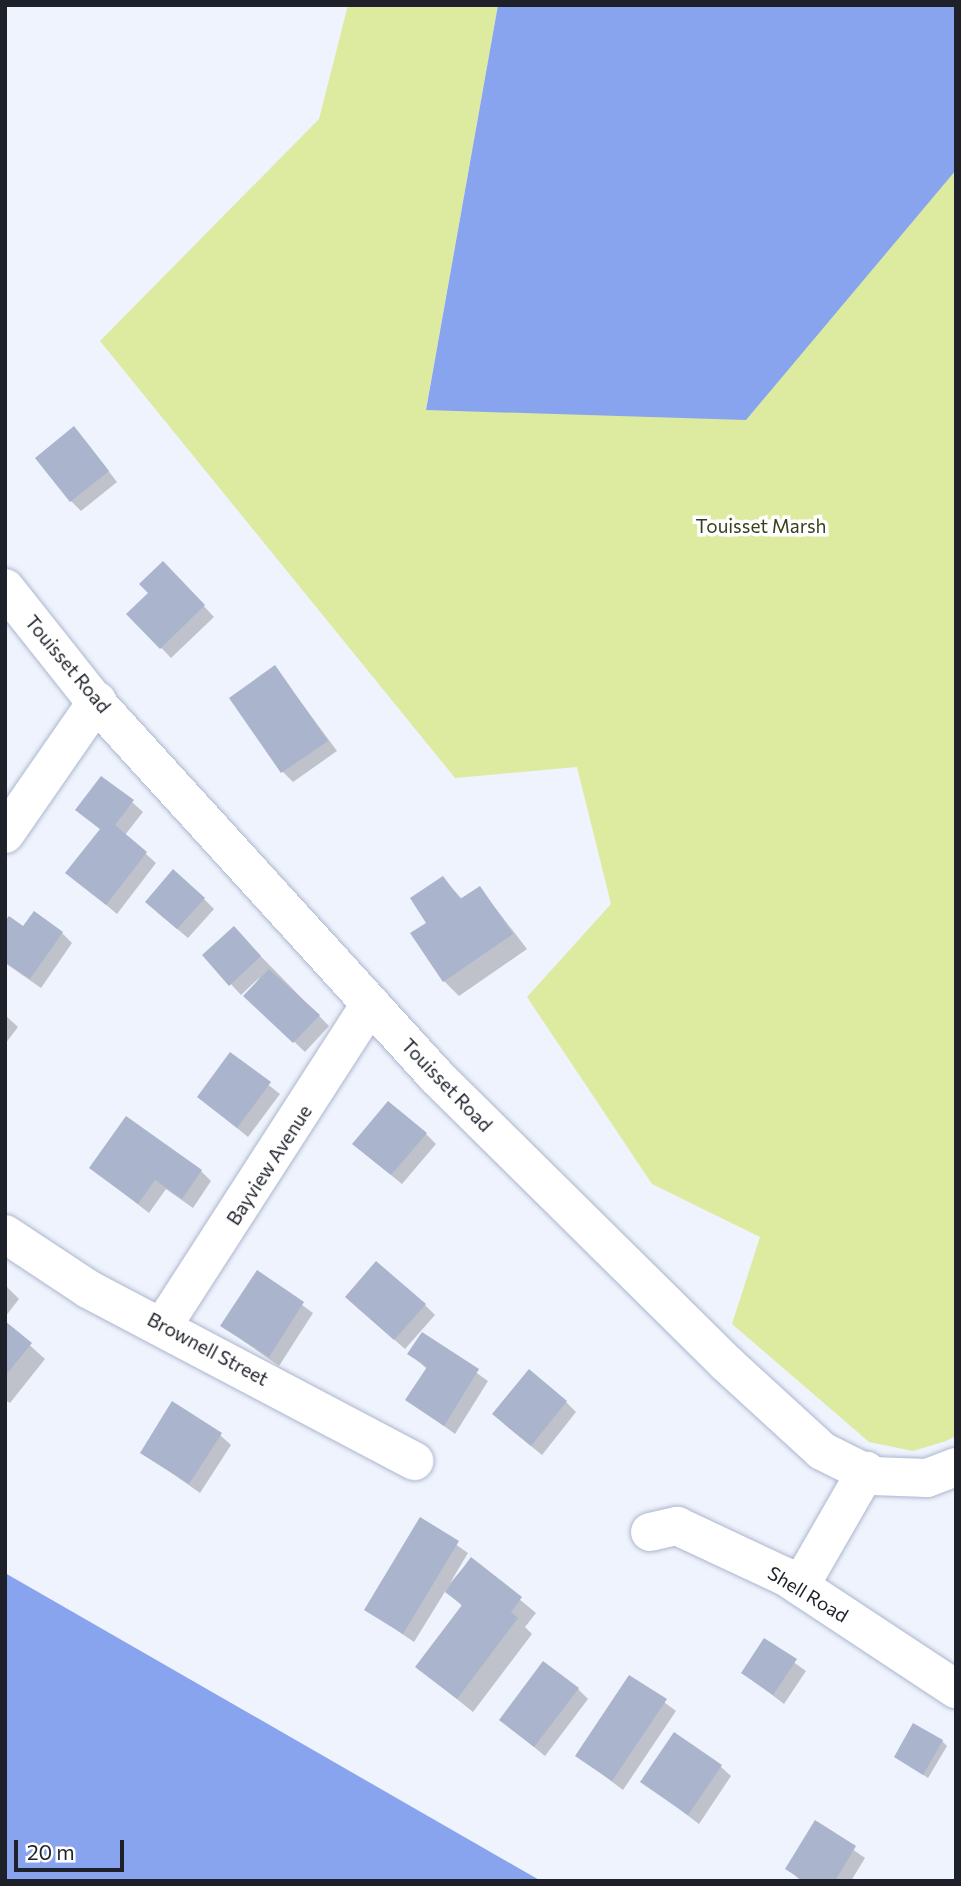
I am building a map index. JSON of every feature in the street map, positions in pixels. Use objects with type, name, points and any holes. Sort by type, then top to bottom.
[{"type":"street","name":"Touisset Road","points":[[5,587],[97,701],[370,1004],[726,1363],[822,1451],[866,1471],[927,1478],[956,1467]]},
{"type":"street","points":[[5,834],[97,701]]},
{"type":"street","name":"Bayview Avenue","points":[[164,1324],[370,1004]]},
{"type":"street","name":"Brownell Street","points":[[5,1234],[88,1289],[164,1324],[414,1461]]},
{"type":"street","points":[[800,1586],[866,1471]]},
{"type":"street","name":"Shell Road","points":[[650,1532],[677,1526],[800,1586],[956,1689]]},
{"type":"green space","name":"Touisset Marsh","points":[[348,5],[498,5],[426,409],[956,5],[956,1436],[946,1441],[913,1451],[869,1442],[732,1324],[760,1237],[652,1184],[527,997],[611,904],[577,767],[455,778],[100,341],[319,119]]},
{"type":"water","points":[[498,5],[956,5],[956,170],[746,420],[426,410]]},
{"type":"water","points":[[5,1573],[541,1881],[5,1881]]},
{"type":"building","points":[[74,426],[109,471],[70,502],[35,458]]},
{"type":"building","points":[[163,561],[205,605],[160,649],[126,614],[148,593],[139,584]]},
{"type":"building","points":[[275,665],[328,741],[281,773],[229,698]]},
{"type":"building","points":[[101,776],[134,800],[115,825],[147,852],[106,905],[65,873],[100,829],[75,810]]},
{"type":"building","points":[[173,869],[205,898],[177,929],[145,902]]},
{"type":"building","points":[[443,876],[460,899],[480,886],[513,934],[443,982],[410,933],[426,923],[410,898]]},
{"type":"building","points":[[34,911],[63,932],[30,979],[5,962],[5,921],[9,916],[23,926]]},
{"type":"building","points":[[234,926],[261,956],[229,986],[202,955]]},
{"type":"building","points":[[269,969],[320,1015],[293,1043],[243,996]]},
{"type":"building","points":[[230,1052],[271,1082],[237,1128],[197,1097]]},
{"type":"building","points":[[388,1101],[427,1133],[391,1175],[352,1144]]},
{"type":"building","points":[[126,1116],[202,1170],[182,1199],[155,1180],[138,1204],[89,1168]]},
{"type":"building","points":[[376,1261],[426,1304],[394,1340],[345,1297]]},
{"type":"building","points":[[257,1270],[304,1302],[269,1357],[220,1326]]},
{"type":"building","points":[[5,1321],[32,1343],[5,1376]]},
{"type":"building","points":[[422,1332],[479,1369],[444,1426],[405,1400],[427,1367],[407,1354]]},
{"type":"building","points":[[529,1369],[567,1401],[531,1446],[492,1414]]},
{"type":"building","points":[[172,1401],[222,1433],[189,1484],[140,1453]]},
{"type":"building","points":[[420,1517],[459,1541],[403,1634],[364,1610]]},
{"type":"building","points":[[471,1557],[522,1597],[511,1612],[518,1618],[457,1699],[415,1667],[462,1605],[445,1592]]},
{"type":"building","points":[[764,1638],[797,1659],[773,1695],[741,1673]]},
{"type":"building","points":[[543,1661],[579,1688],[534,1747],[499,1720]]},
{"type":"building","points":[[629,1675],[667,1699],[612,1781],[575,1756]]},
{"type":"building","points":[[913,1723],[943,1740],[923,1775],[894,1757]]},
{"type":"building","points":[[674,1732],[722,1765],[688,1815],[640,1782]]},
{"type":"building","points":[[815,1820],[856,1846],[835,1881],[804,1881],[785,1869]]}]
